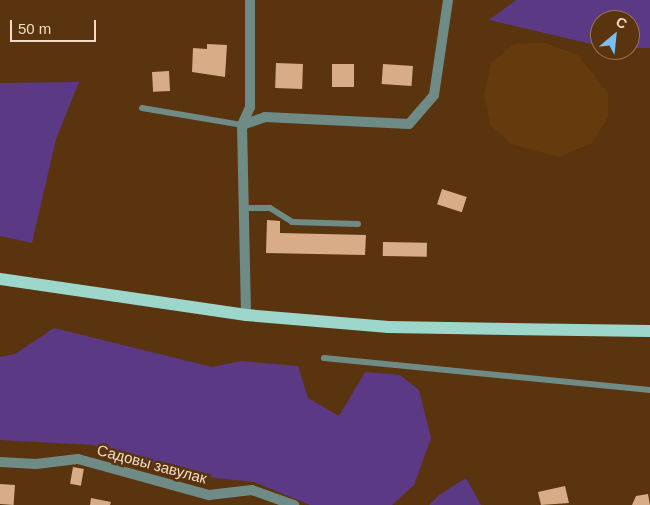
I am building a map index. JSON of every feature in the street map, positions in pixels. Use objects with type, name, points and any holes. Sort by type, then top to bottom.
[{"type":"main road","points":[[0,279],[246,315],[388,327],[650,331]]},
{"type":"street","points":[[246,315],[242,125],[250,107],[250,0]]},
{"type":"street","points":[[242,125],[265,117],[409,124],[434,95],[448,0]]},
{"type":"street","name":"Садовы завулак","points":[[0,462],[36,464],[78,459],[209,495],[252,490],[294,505]]},
{"type":"lane","points":[[142,108],[242,125]]},
{"type":"lane","points":[[244,208],[270,208],[292,222],[358,224]]},
{"type":"lane","points":[[324,358],[650,390]]},
{"type":"shaded area","points":[[516,0],[650,0],[650,48],[640,48],[640,10],[590,10],[590,44],[489,20]]},
{"type":"shaded area","points":[[545,43],[578,55],[608,93],[608,117],[592,143],[558,157],[511,144],[490,125],[484,95],[491,63],[514,44]]},
{"type":"shaded area","points":[[79,82],[56,139],[32,243],[0,236],[0,83]]},
{"type":"shaded area","points":[[54,328],[212,367],[241,361],[298,366],[308,398],[339,416],[365,372],[400,375],[419,390],[431,438],[414,485],[392,505],[310,505],[254,482],[169,473],[93,445],[0,440],[0,357],[15,354]]},
{"type":"shaded area","points":[[466,478],[481,505],[429,505],[439,495]]},
{"type":"building","points":[[207,44],[227,45],[225,77],[192,72],[193,48],[207,49]]},
{"type":"building","points":[[276,63],[303,64],[302,89],[275,88]]},
{"type":"building","points":[[332,64],[354,64],[354,87],[332,87]]},
{"type":"building","points":[[383,64],[413,66],[412,86],[382,84]]},
{"type":"building","points":[[169,71],[170,91],[153,92],[152,72]]},
{"type":"building","points":[[442,189],[467,197],[462,212],[437,204]]},
{"type":"building","points":[[267,220],[280,221],[280,233],[366,235],[365,255],[266,253]]},
{"type":"building","points":[[383,242],[427,243],[427,257],[383,256]]},
{"type":"building","points":[[73,467],[84,469],[81,486],[70,484]]},
{"type":"building","points":[[0,484],[15,485],[14,505],[0,504]]},
{"type":"building","points":[[565,486],[569,503],[541,505],[538,492]]},
{"type":"building","points":[[648,494],[650,505],[632,505],[636,496]]},
{"type":"building","points":[[91,498],[111,502],[110,505],[90,505]]}]
